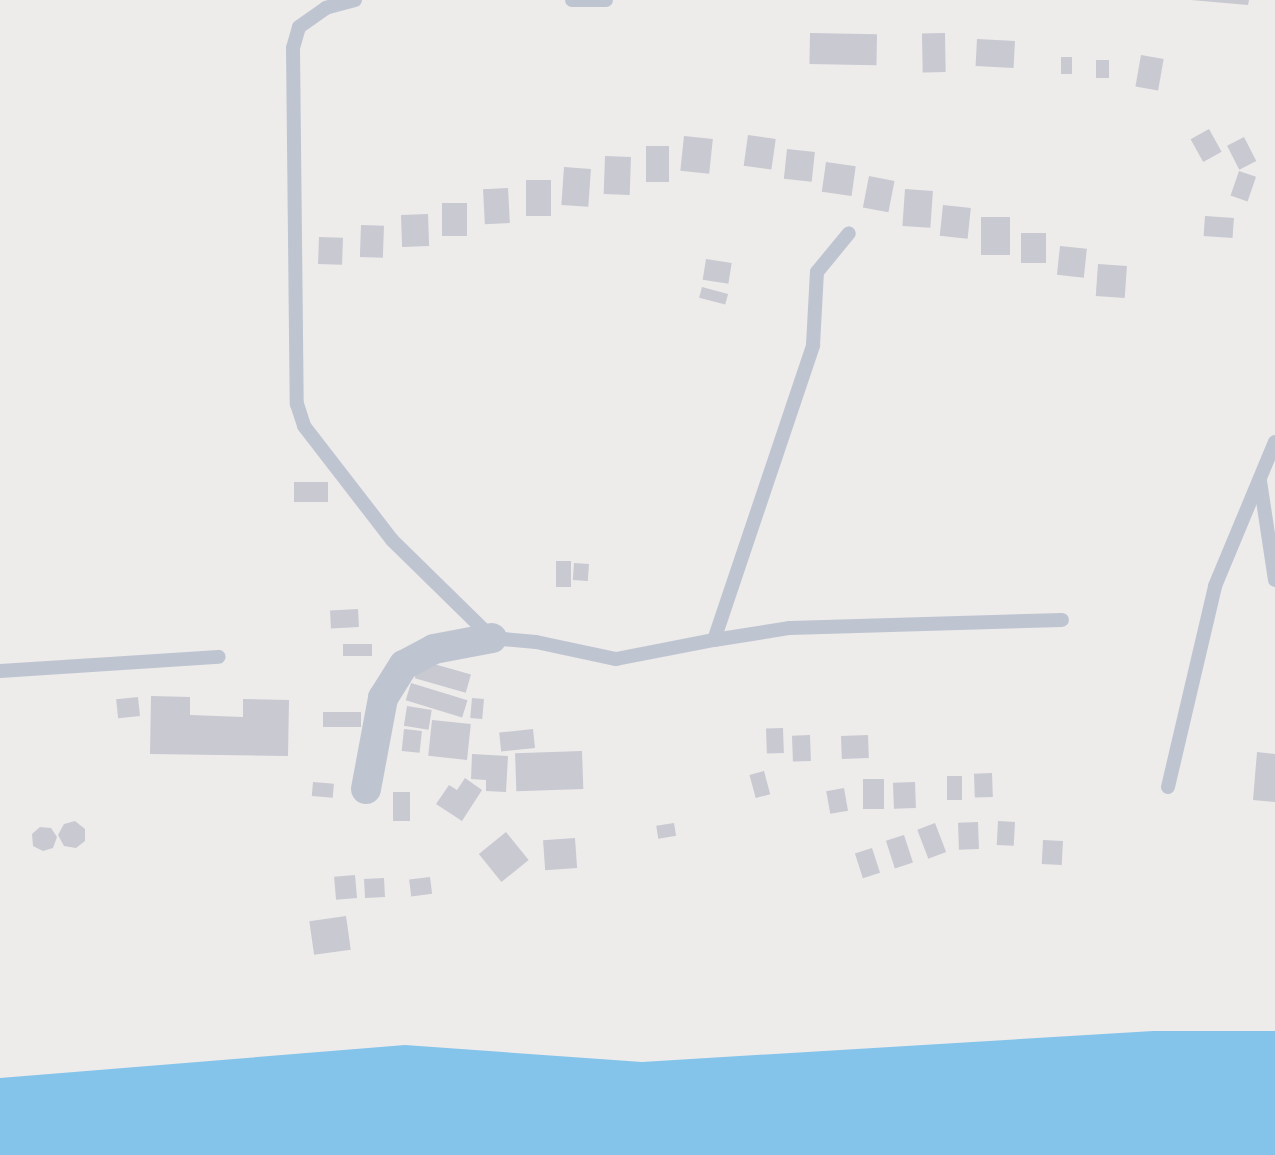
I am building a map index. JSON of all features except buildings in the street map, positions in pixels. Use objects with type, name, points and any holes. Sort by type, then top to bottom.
[{"type":"street","points":[[366,789],[383,698],[404,665],[434,649],[492,638]]},
{"type":"lane","points":[[355,0],[326,8],[299,27],[293,48],[297,404],[304,426],[393,540],[492,638],[536,642],[616,659],[790,628],[1062,620]]},
{"type":"lane","points":[[572,0],[606,0]]},
{"type":"lane","points":[[714,640],[813,345],[817,272],[849,233]]},
{"type":"lane","points":[[1168,787],[1215,586],[1275,442]]},
{"type":"lane","points":[[1260,480],[1275,580]]},
{"type":"lane","points":[[0,671],[219,657]]},
{"type":"water","points":[[1153,1031],[1275,1031],[1275,1155],[0,1155],[0,1078],[405,1045],[642,1062]]}]
